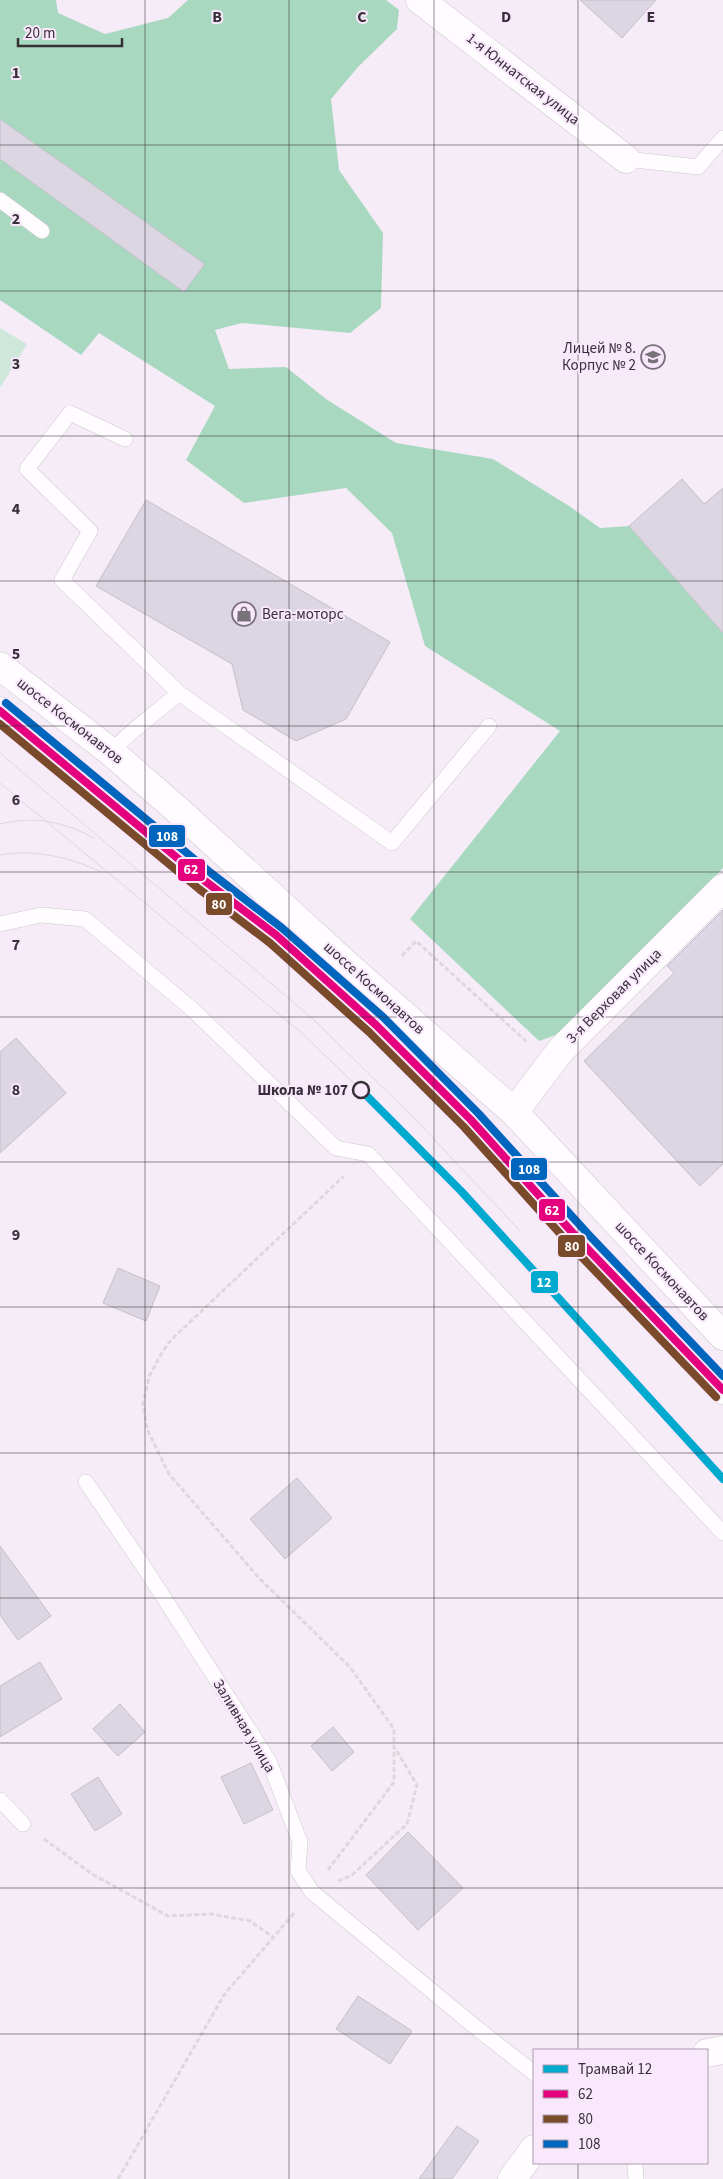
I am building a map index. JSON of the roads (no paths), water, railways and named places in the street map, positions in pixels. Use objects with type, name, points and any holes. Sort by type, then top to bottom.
[{"type":"main road","name":"1-я Юннатская улица","points":[[420,0],[626,159]]},
{"type":"main road","name":"шоссе Космонавтов","points":[[0,666],[111,752],[514,1112],[723,1336]]},
{"type":"main road","name":"шоссе Космонавтов","points":[[0,710],[198,876],[238,904],[318,972],[379,1028],[471,1120],[534,1190],[723,1390]]},
{"type":"main road","name":"3-я Верховая улица","points":[[514,1112],[561,1050],[723,888]]},
{"type":"main road","points":[[708,2053],[723,2050]]},
{"type":"main road","points":[[512,2179],[533,2150]]},
{"type":"lane","points":[[626,159],[698,167],[723,138]]},
{"type":"lane","points":[[0,200],[42,231]]},
{"type":"lane","points":[[125,439],[70,413],[27,469],[90,531],[62,580],[179,693],[392,843],[489,726]]},
{"type":"lane","points":[[111,752],[126,735],[154,715],[179,693]]},
{"type":"lane","points":[[0,924],[41,915],[85,919],[193,1010],[336,1148],[368,1154],[723,1533]]},
{"type":"lane","name":"Заливная улица","points":[[86,1482],[146,1570],[270,1762],[300,1842],[298,1871],[312,1892],[533,2072]]},
{"type":"lane","points":[[0,1800],[23,1824]]},
{"type":"lane","points":[[635,2164],[636,2179]]},
{"type":"tram line","points":[[0,753],[313,1019],[418,1122],[520,1231]]},
{"type":"tram line","points":[[0,783],[303,1034],[361,1090]]},
{"type":"tram line","points":[[0,824],[37,820],[60,824],[94,838]]},
{"type":"tram line","points":[[0,855],[26,853],[64,858],[101,872]]},
{"type":"tram line","name":"12","points":[[361,1090],[462,1192],[723,1479]]},
{"type":"place","name":"Лицей № 8. Корпус № 2","points":[[653,357]]},
{"type":"place","name":"Вега-моторс","points":[[244,614]]},
{"type":"place","name":"Школа № 107","points":[[361,1090]]}]
